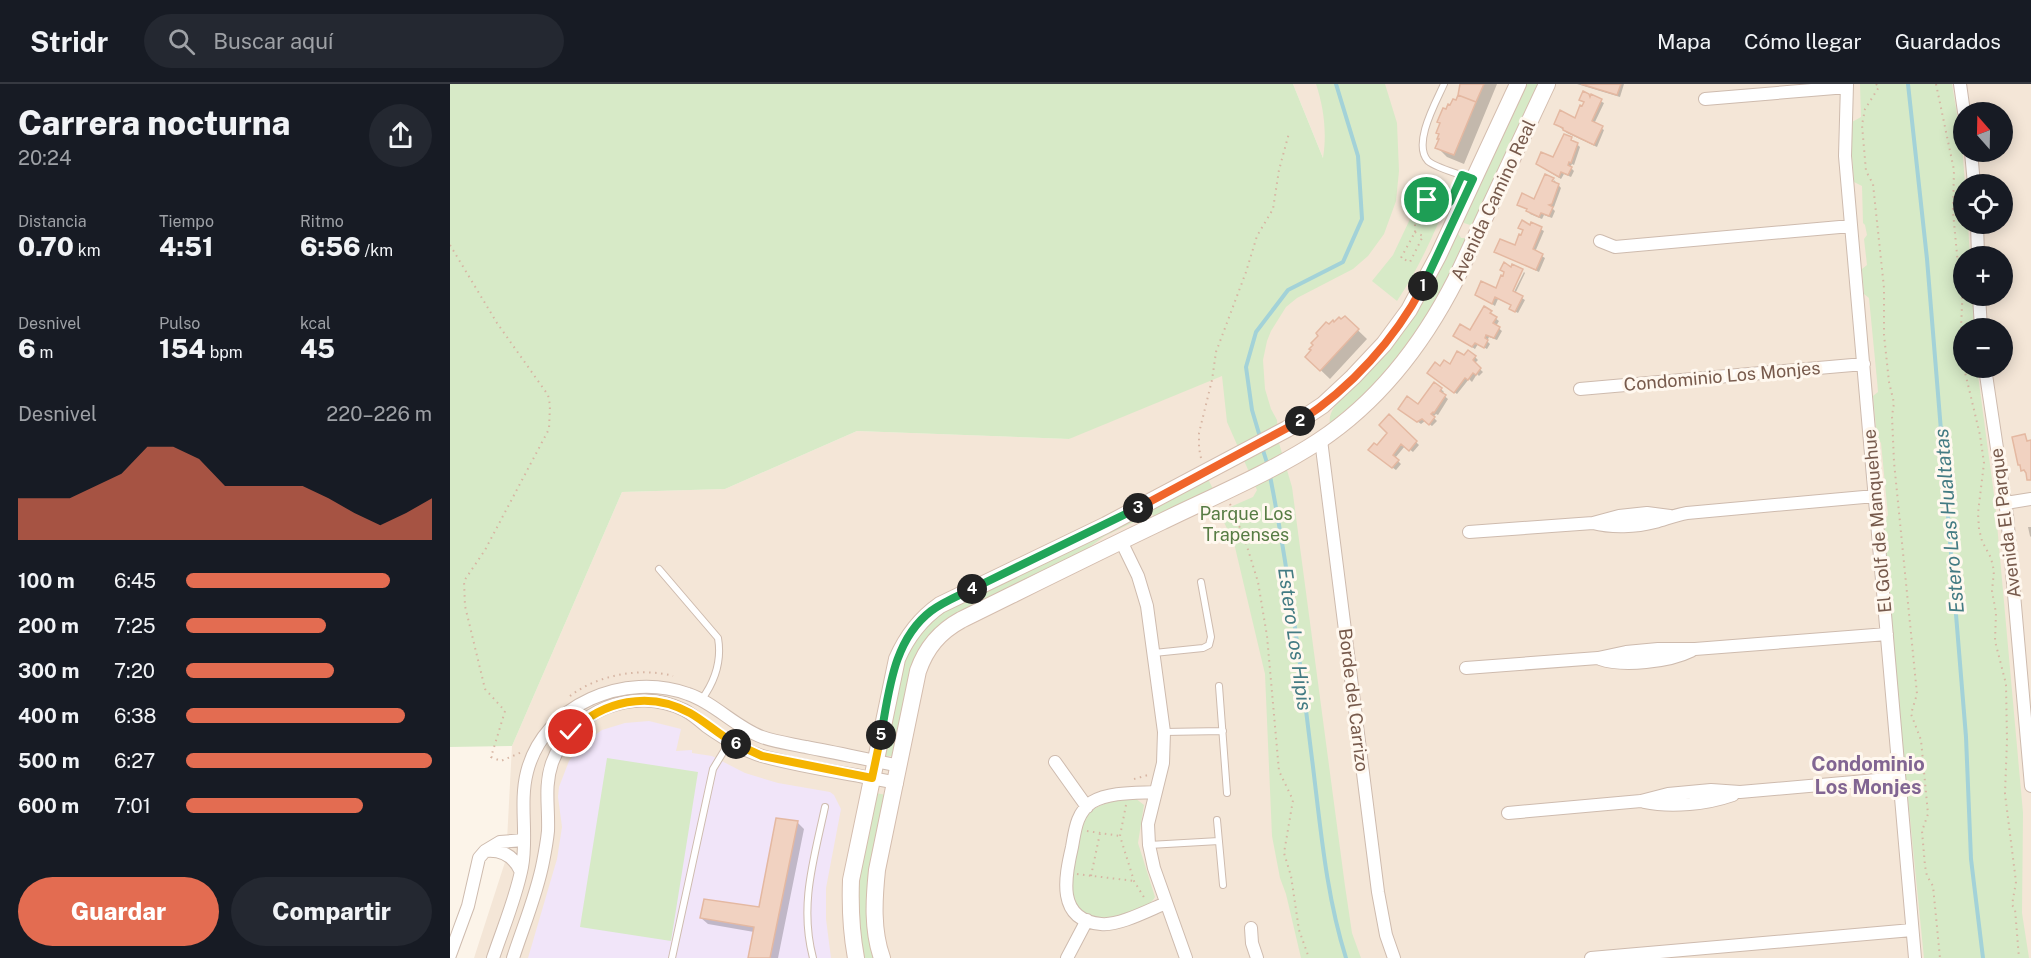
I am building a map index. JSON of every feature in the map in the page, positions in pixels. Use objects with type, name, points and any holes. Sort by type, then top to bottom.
[{"type":"main road","name":"Avenida Camino Real","points":[[1207,465],[1287,429],[1323,405],[1369,361],[1403,319],[1429,274],[1518,84]]},
{"type":"main road","name":"Avenida Camino Real","points":[[882,958],[876,936],[874,893],[877,870],[918,671],[926,653],[937,638],[961,620],[1296,454],[1321,440],[1343,423],[1380,389],[1418,344],[1449,295],[1547,84]]},
{"type":"main road","points":[[1455,219],[1464,230],[1479,231]]},
{"type":"main road","points":[[1321,440],[1323,422],[1336,393]]},
{"type":"main road","points":[[856,958],[851,932],[851,880],[897,659],[907,639],[930,612],[954,598],[1142,507],[1207,465]]},
{"type":"main road","points":[[1139,533],[1145,518],[1142,507]]},
{"type":"street","points":[[1960,84],[1963,102]]},
{"type":"street","points":[[1705,99],[1847,86]]},
{"type":"street","name":"El Golf de Manquehue","points":[[1847,86],[1844,140],[1915,958]]},
{"type":"street","points":[[1600,241],[1615,247],[1851,226]]},
{"type":"street","name":"Condominio Los Monjes","points":[[1580,389],[1864,364]]},
{"type":"street","name":"Avenida El Parque","points":[[1987,378],[2006,503],[2031,786]]},
{"type":"street","name":"Borde del Carrizo","points":[[1321,440],[1378,892],[1384,927],[1394,958]]},
{"type":"street","points":[[1469,532],[1593,523],[1613,526],[1648,524],[1671,516],[1875,496]]},
{"type":"street","points":[[2006,503],[2031,499]]},
{"type":"street","points":[[1121,541],[1144,596],[1164,732],[1163,763],[1148,824],[1149,845],[1166,903],[1186,958]]},
{"type":"street","points":[[1466,668],[1598,658],[1658,648],[1695,650],[1887,634]]},
{"type":"street","points":[[493,958],[521,872],[527,772],[536,749],[543,738],[568,713],[599,695],[628,687],[658,687],[680,691],[702,699],[737,724],[765,738],[898,774]]},
{"type":"street","points":[[513,958],[543,864],[548,829],[546,796],[549,773],[557,751],[571,732],[586,719],[603,709],[629,701],[649,701],[681,708],[730,741],[762,756],[874,769]]},
{"type":"street","points":[[1055,762],[1086,807]]},
{"type":"street","points":[[1508,813],[1641,801],[1662,804],[1698,802],[1740,792],[1899,778]]},
{"type":"street","points":[[1155,792],[1099,799],[1086,807],[1075,829],[1065,886],[1069,902],[1079,915],[1087,920],[1107,924],[1166,903]]},
{"type":"street","points":[[450,955],[468,906],[478,858],[500,842],[524,840]]},
{"type":"street","points":[[485,851],[498,851],[505,854],[514,861],[521,872]]},
{"type":"street","points":[[1066,958],[1087,920]]},
{"type":"street","points":[[1251,928],[1257,958]]},
{"type":"street","points":[[1591,958],[1912,930]]},
{"type":"lane","points":[[1444,84],[1424,130],[1424,154],[1429,162],[1473,179]]},
{"type":"lane","points":[[659,568],[718,638],[721,652],[718,666],[702,699]]},
{"type":"lane","points":[[1154,653],[1203,648],[1209,645],[1211,637],[1202,582]]},
{"type":"lane","points":[[1220,686],[1227,793]]},
{"type":"lane","points":[[1164,732],[1222,731]]},
{"type":"lane","points":[[672,958],[713,768],[730,741]]},
{"type":"lane","points":[[813,958],[806,920],[806,904],[825,807]]},
{"type":"lane","points":[[1217,820],[1224,885]]},
{"type":"lane","points":[[1149,845],[1219,841]]},
{"type":"path","points":[[1876,84],[1879,87],[1865,110],[1862,125],[1864,159],[1866,171],[1873,184],[1884,288],[1884,335],[1888,382],[1894,403],[1892,416],[1894,462],[1917,694],[1911,714],[1921,740],[1928,814],[1922,831],[1925,867],[1933,886],[1940,958]]},
{"type":"path","points":[[1936,84],[1952,149],[1953,212],[1958,265],[1964,284],[1962,318]]},
{"type":"path","points":[[1207,465],[1198,448],[1199,434],[1216,352],[1257,236],[1273,208],[1277,177],[1289,133]]},
{"type":"path","points":[[1415,231],[1423,236],[1410,262],[1401,258],[1427,200],[1431,197],[1450,202]]},
{"type":"path","points":[[1421,213],[1441,222],[1438,229]]},
{"type":"path","points":[[450,245],[497,323],[548,395],[550,405],[549,429],[485,550],[464,581],[465,606],[484,689],[505,711],[491,757],[501,761],[522,752]]},
{"type":"path","points":[[1967,378],[1984,463],[1978,513],[1979,529],[1982,541],[1991,558],[1994,576],[1992,591],[1996,613],[1995,641],[2006,684],[2005,794],[2016,882],[2012,905],[2015,909],[2019,958]]},
{"type":"path","points":[[1224,504],[1229,501],[1245,540],[1258,582],[1267,636],[1279,771],[1293,800],[1284,853],[1291,876],[1299,930],[1309,958]]},
{"type":"path","points":[[1994,576],[1999,575]]},
{"type":"path","points":[[566,699],[594,683],[625,673],[649,673],[679,678]]},
{"type":"path","points":[[518,760],[526,744]]},
{"type":"path","points":[[1130,780],[1148,776],[1151,768]]},
{"type":"path","points":[[1128,794],[1120,836],[1134,881],[1151,909]]},
{"type":"path","points":[[1075,829],[1120,836]]},
{"type":"path","points":[[1091,876],[1100,833]]},
{"type":"path","points":[[1066,873],[1134,881]]},
{"type":"shaded area","points":[[1293,84],[2031,84],[2031,958],[474,958],[506,859],[512,746],[622,492],[725,489],[857,431],[1069,439],[1253,303],[1349,222]]},
{"type":"shaded area","points":[[649,721],[681,729],[676,751],[692,750],[692,753],[712,756],[745,773],[778,783],[830,792],[834,795],[841,809],[826,888],[826,919],[831,958],[528,958],[557,859],[562,827],[559,787],[569,761],[582,744],[602,730],[625,723]]},
{"type":"green space","name":"Parque Los Trapenses","points":[[450,84],[1293,84],[1323,158],[1324,121],[1316,84],[1385,84],[1397,123],[1399,171],[1396,201],[1384,234],[1368,256],[1353,269],[1297,298],[1286,307],[1271,331],[1263,360],[1265,389],[1277,420],[1279,443],[1292,487],[1345,886],[1352,933],[1361,958],[1301,958],[1280,878],[1272,836],[1265,674],[1234,543],[1219,512],[1253,497],[1257,490],[1227,422],[1222,376],[1069,439],[857,431],[725,489],[622,492],[512,746],[450,747]]},
{"type":"green space","points":[[1525,84],[1539,84],[1475,223],[1470,225],[1464,223],[1463,218]]},
{"type":"green space","points":[[1860,84],[1952,84],[1955,102],[1953,102],[1953,162],[1963,162],[1964,174],[1953,174],[1953,234],[1969,234],[1969,246],[1953,246],[1953,306],[1973,306],[1974,318],[1953,318],[1953,378],[1978,378],[1995,502],[2023,813],[2022,913],[2029,958],[1924,958],[1894,659],[1884,521],[1888,515],[1881,443],[1877,437],[1873,396],[1878,392],[1877,380],[1869,298],[1864,294],[1862,269],[1867,265],[1864,239],[1867,235],[1863,223],[1862,186],[1854,182],[1851,143],[1852,122],[1861,117]]},
{"type":"green space","points":[[1420,177],[1452,191],[1434,234],[1397,301],[1372,281],[1393,255],[1410,219]]},
{"type":"green space","points":[[1457,232],[1461,238],[1467,238],[1431,311],[1386,372],[1330,423],[1330,416],[1338,402],[1371,370],[1408,322]]},
{"type":"green space","points":[[1208,479],[1213,489],[1154,517],[1149,510]]},
{"type":"green space","points":[[1140,516],[1140,519],[1105,536],[1078,555],[932,633],[894,756],[886,756],[884,753],[894,699],[905,660],[916,638],[941,612]]},
{"type":"green space","points":[[607,758],[698,772],[671,941],[580,927]]},
{"type":"green space","points":[[876,793],[886,795],[875,958],[864,958],[858,922],[859,882]]},
{"type":"green space","points":[[1135,798],[1144,805],[1138,843],[1155,897],[1145,906],[1112,917],[1086,913],[1079,908],[1070,888],[1072,865],[1083,820],[1100,806]]},
{"type":"building","points":[[1460,84],[1484,84],[1476,102],[1458,95]]},
{"type":"building","points":[[1581,84],[1621,84],[1617,95]]},
{"type":"building","points":[[1583,91],[1590,97],[1591,94],[1602,99],[1592,121],[1603,126],[1594,145],[1554,124],[1560,110],[1575,118],[1580,105],[1582,106],[1584,102],[1579,100]]},
{"type":"building","points":[[1458,95],[1476,102],[1454,155],[1435,148],[1439,139],[1437,139],[1439,134],[1436,133],[1440,123],[1437,122],[1443,108],[1446,109]]},
{"type":"building","points":[[1564,134],[1572,137],[1571,140],[1578,143],[1571,163],[1569,162],[1568,165],[1572,167],[1568,175],[1561,172],[1559,177],[1536,164],[1541,152],[1553,157]]},
{"type":"building","points":[[1545,174],[1554,178],[1552,181],[1559,184],[1552,204],[1549,205],[1553,207],[1549,216],[1541,213],[1539,217],[1517,205],[1522,193],[1534,199]]},
{"type":"building","points":[[1522,220],[1530,225],[1531,222],[1542,227],[1533,249],[1543,254],[1536,270],[1494,252],[1500,239],[1515,245],[1523,230],[1518,228]]},
{"type":"building","points":[[1504,262],[1511,267],[1512,264],[1523,269],[1513,291],[1523,296],[1515,312],[1509,309],[1511,305],[1495,297],[1492,304],[1475,295],[1481,281],[1496,288],[1501,275],[1503,276],[1504,272],[1500,270]]},
{"type":"building","points":[[1484,306],[1497,317],[1493,323],[1500,327],[1494,338],[1486,335],[1485,338],[1488,340],[1484,348],[1475,343],[1472,347],[1453,336],[1460,324],[1470,330]]},
{"type":"building","points":[[1345,316],[1359,329],[1320,371],[1305,357],[1311,350],[1309,349],[1313,345],[1311,343],[1326,322],[1329,324]]},
{"type":"building","points":[[1468,350],[1476,356],[1473,360],[1481,368],[1468,380],[1465,378],[1454,393],[1427,373],[1435,362],[1440,366],[1444,360],[1450,364],[1457,351],[1464,355]]},
{"type":"building","points":[[1434,382],[1442,388],[1440,391],[1446,395],[1431,414],[1435,417],[1429,425],[1422,419],[1417,422],[1398,409],[1407,396],[1418,404]]},
{"type":"building","points":[[1389,414],[1417,441],[1409,451],[1401,444],[1393,455],[1399,460],[1392,468],[1368,450],[1374,443],[1377,445],[1387,433],[1379,425]]},
{"type":"building","points":[[2025,434],[2027,441],[2031,440],[2031,480],[2027,480],[2026,473],[2024,470],[2021,471],[2018,465],[2012,437]]},
{"type":"building","points":[[776,818],[798,821],[770,958],[748,958],[754,927],[700,918],[704,899],[759,907]]},
{"type":"waterway","name":"Estero Los Hipis","points":[[1260,437],[1252,410],[1246,367],[1256,332],[1288,290],[1343,262],[1362,219],[1358,156],[1336,84]]},
{"type":"waterway","name":"Estero Las Hualtatas","points":[[1908,84],[1927,259],[1966,737],[1971,859],[1983,958]]},
{"type":"waterway","name":"Estero Los Hipis","points":[[1262,447],[1268,466]]},
{"type":"waterway","name":"Estero Los Hipis","points":[[1270,476],[1293,613],[1328,882],[1346,958]]},
{"type":"district","name":"Condominio Los Monjes","points":[[1868,776]]},
{"type":"route","points":[[571,732],[591,715],[616,704],[642,700],[656,701],[681,708],[730,741],[762,756],[872,778],[897,659],[907,639],[921,620],[940,605],[1142,507],[1287,429],[1323,405],[1369,361],[1397,327],[1429,274],[1473,179],[1462,175],[1450,202],[1436,197],[1427,200]]}]
